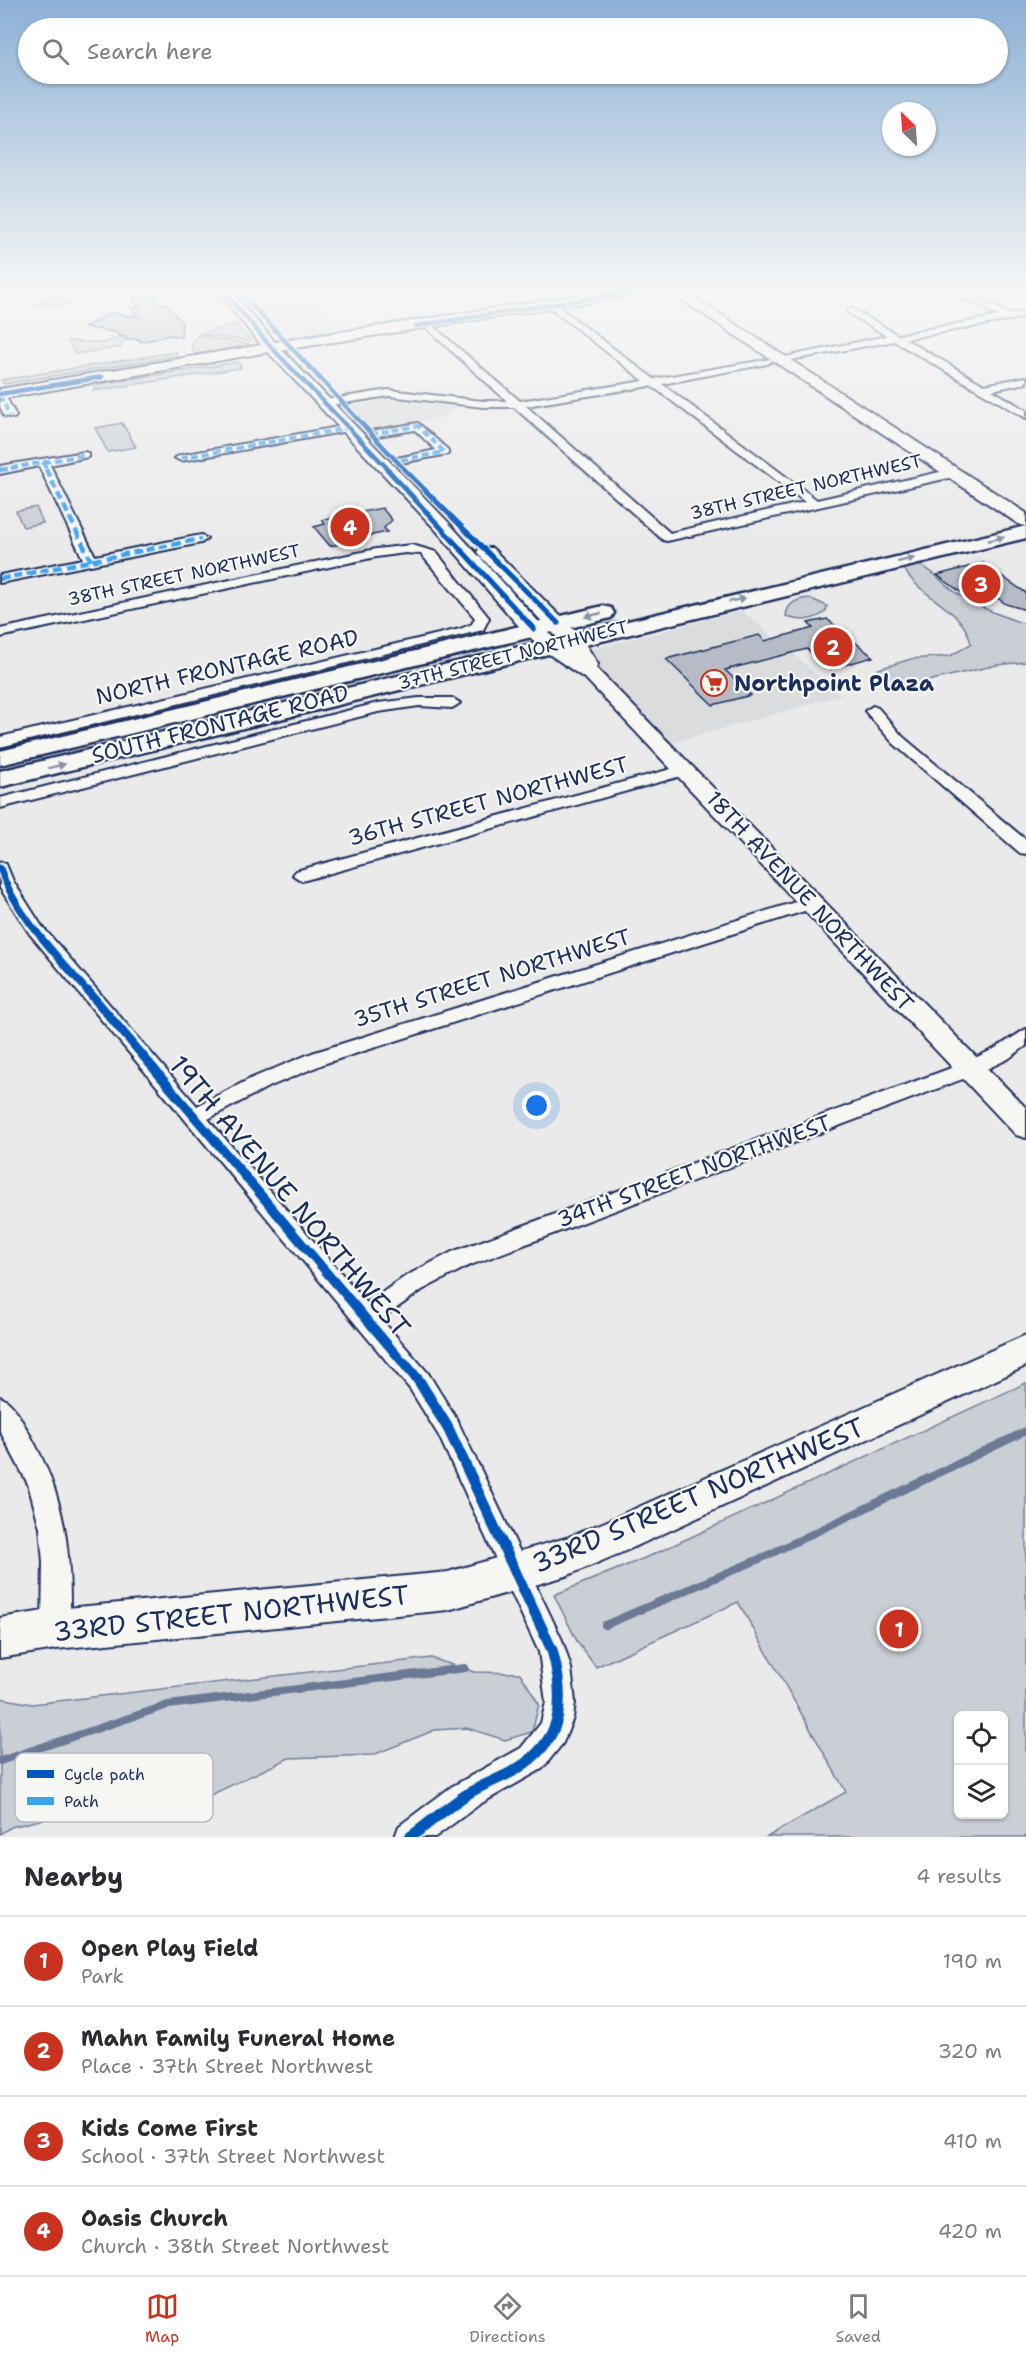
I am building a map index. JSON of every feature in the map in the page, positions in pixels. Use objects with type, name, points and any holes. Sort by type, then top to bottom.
[{"type":"main road","points":[[0,394],[122,374]]},
{"type":"main road","name":"18TH AVENUE NORTHWEST","points":[[306,374],[332,402],[371,434],[558,623],[573,640],[594,676]]},
{"type":"main road","points":[[796,374],[953,473],[1025,522]]},
{"type":"main road","name":"18TH AVENUE NORTHWEST","points":[[332,402],[349,428],[441,525],[550,646],[594,676],[1026,1127]]},
{"type":"main road","name":"37TH STREET NORTHWEST","points":[[0,758],[558,623],[1025,522]]},
{"type":"main road","name":"37TH STREET NORTHWEST","points":[[0,779],[550,646],[1025,522]]},
{"type":"main road","name":"33RD STREET NORTHWEST","points":[[0,1638],[56,1629],[426,1594],[448,1591],[516,1573],[566,1557],[617,1536],[1026,1350]]},
{"type":"street","points":[[482,374],[519,404]]},
{"type":"street","points":[[643,374],[651,383],[660,387],[815,504]]},
{"type":"street","points":[[332,402],[389,393],[483,404],[519,404],[701,374]]},
{"type":"street","points":[[955,374],[1026,415]]},
{"type":"street","points":[[981,389],[1026,380]]},
{"type":"street","points":[[0,394],[10,416]]},
{"type":"street","name":"38TH STREET NORTHWEST","points":[[519,404],[667,537],[953,473]]},
{"type":"street","points":[[371,434],[418,426],[444,452],[396,461]]},
{"type":"street","points":[[181,458],[349,428]]},
{"type":"street","points":[[0,470],[84,455]]},
{"type":"street","points":[[44,462],[91,561]]},
{"type":"street","points":[[0,579],[201,539]]},
{"type":"street","name":"NORTH FRONTAGE ROAD","points":[[0,742],[478,627],[482,621],[481,614],[431,555],[416,549],[376,553]]},
{"type":"street","name":"38TH STREET NORTHWEST","points":[[0,633],[376,553]]},
{"type":"street","name":"SOUTH FRONTAGE ROAD","points":[[0,803],[378,708],[419,702],[452,703]]},
{"type":"street","points":[[873,711],[898,740],[1026,849]]},
{"type":"street","name":"36TH STREET NORTHWEST","points":[[302,875],[686,770]]},
{"type":"street","name":"19TH AVENUE NORTHWEST","points":[[0,868],[8,888],[35,929],[366,1316],[434,1403],[516,1573],[557,1666],[562,1702],[559,1717],[549,1738],[533,1756],[516,1769],[446,1808],[410,1837]]},
{"type":"street","name":"35TH STREET NORTHWEST","points":[[195,1116],[259,1083],[319,1058],[811,903]]},
{"type":"street","name":"34TH STREET NORTHWEST","points":[[366,1316],[414,1283],[460,1259],[969,1069],[1001,1054],[1026,1035]]},
{"type":"street","points":[[0,1408],[24,1449],[45,1495],[56,1558],[56,1629]]},
{"type":"shaded area","points":[[40,374],[67,374],[4,384],[1,380]]},
{"type":"shaded area","points":[[164,374],[204,374],[93,391],[99,384]]},
{"type":"shaded area","points":[[389,393],[462,402],[448,414],[439,418],[362,433],[325,403]]},
{"type":"shaded area","points":[[122,423],[136,447],[108,452],[95,428]]},
{"type":"shaded area","points":[[36,507],[43,523],[23,527],[16,511]]},
{"type":"shaded area","points":[[909,564],[923,567],[952,590],[974,603],[1026,624],[1026,662],[997,665],[910,685],[887,684],[876,677],[878,669],[911,659],[950,656],[971,644],[960,621],[909,577],[903,566]]},
{"type":"shaded area","points":[[809,598],[827,606],[826,611],[817,617],[807,619],[786,616],[793,602]]},
{"type":"shaded area","points":[[742,611],[841,695],[662,746],[573,654]]},
{"type":"shaded area","points":[[1026,1383],[1026,1837],[767,1837],[846,1792],[738,1602],[596,1667],[578,1643],[554,1595],[652,1555]]},
{"type":"shaded area","points":[[431,1658],[474,1672],[520,1673],[539,1704],[532,1732],[505,1740],[467,1728],[435,1730],[373,1755],[289,1758],[213,1794],[213,1753],[15,1753],[15,1822],[32,1822],[11,1827],[0,1834],[0,1698],[32,1704]]},
{"type":"building","points":[[382,508],[392,520],[384,528],[387,532],[330,546],[314,527],[325,524],[322,520]]},
{"type":"building","points":[[983,563],[1026,593],[1026,610],[1006,604],[993,595],[972,600],[937,575]]},
{"type":"building","points":[[827,619],[873,657],[830,669],[807,649],[725,670],[751,695],[713,705],[666,659],[759,635],[765,641],[813,628],[808,623]]},
{"type":"waterway","points":[[605,1625],[764,1557],[1026,1431]]},
{"type":"waterway","points":[[24,1753],[168,1705],[465,1668]]},
{"type":"waterway","points":[[0,1761],[15,1756]]},
{"type":"marked path","points":[[0,395],[10,416]]},
{"type":"marked path","points":[[371,434],[418,426],[444,452],[396,461]]},
{"type":"marked path","points":[[181,458],[349,428]]},
{"type":"marked path","points":[[0,470],[84,455]]},
{"type":"marked path","points":[[43,462],[91,561]]},
{"type":"marked path","points":[[0,579],[201,539]]},
{"type":"cycle path","points":[[297,374],[441,525],[534,629]]},
{"type":"cycle path","points":[[315,374],[396,461],[558,623]]},
{"type":"cycle path","points":[[0,394],[102,377]]},
{"type":"cycle path","points":[[0,868],[4,881],[35,929],[419,1381],[448,1428],[552,1650],[560,1685],[561,1702],[553,1732],[544,1746],[532,1759],[469,1793],[410,1837]]},
{"type":"place","name":"Oasis Church","points":[[350,527]]},
{"type":"place","name":"Kids Come First","points":[[981,584]]},
{"type":"place","name":"Mahn Family Funeral Home","points":[[833,647]]},
{"type":"place","name":"Northpoint Plaza","points":[[714,683]]},
{"type":"place","name":"Open Play Field","points":[[899,1629]]}]
